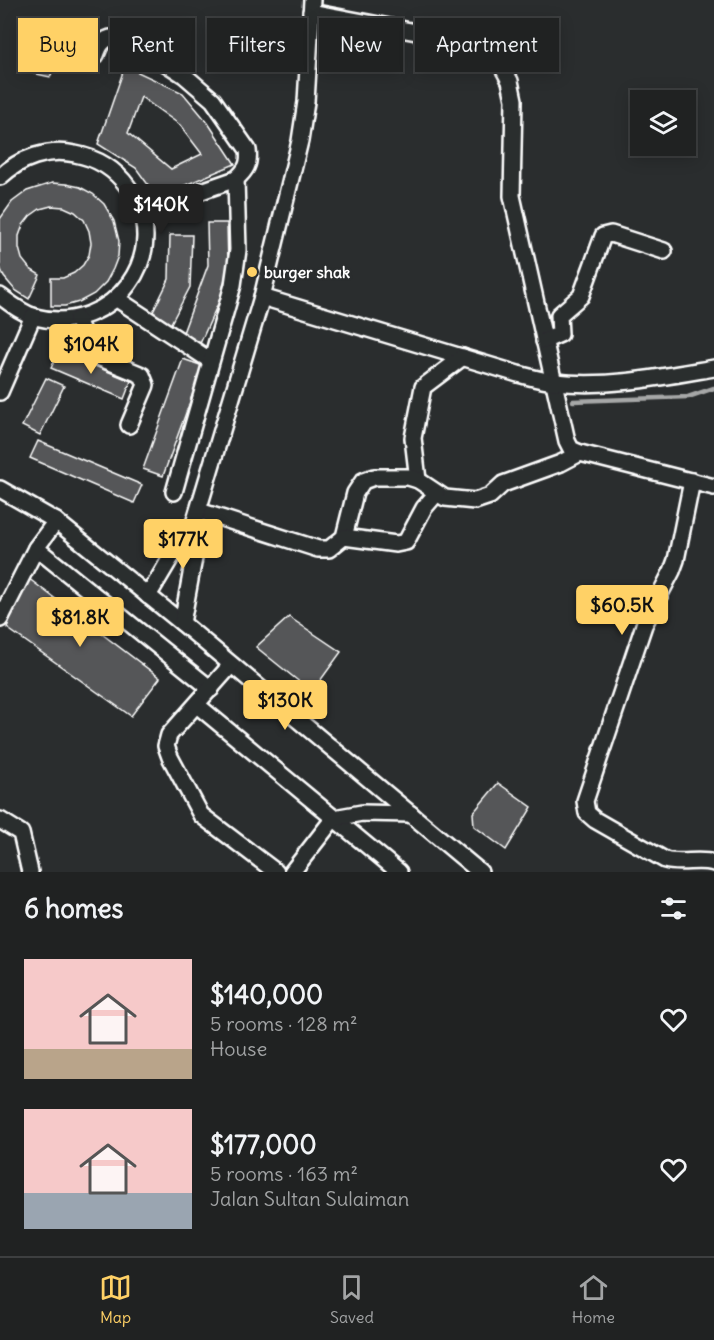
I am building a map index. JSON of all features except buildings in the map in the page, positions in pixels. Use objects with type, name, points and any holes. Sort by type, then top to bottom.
[{"type":"street","points":[[148,596],[176,549],[193,527],[262,297],[300,141],[306,102],[312,6],[453,39],[482,51],[503,68],[510,81],[514,100],[512,196],[567,441],[571,448],[580,453],[714,487]]},
{"type":"street","points":[[98,50],[105,39],[110,38],[144,49],[184,75],[213,100],[248,150],[247,168],[236,179],[141,212]]},
{"type":"street","points":[[0,177],[27,158],[47,153],[67,152],[87,156],[105,165],[121,178],[133,194],[141,212],[145,235],[142,259],[132,280],[105,308],[77,319],[55,320],[33,316],[15,308],[0,296]]},
{"type":"street","points":[[174,492],[233,285],[238,250],[236,179]]},
{"type":"street","points":[[544,341],[560,334],[559,315],[581,296],[603,236],[611,234],[664,251]]},
{"type":"street","points":[[262,297],[518,374],[553,382],[583,384],[655,379],[714,368]]},
{"type":"street","points":[[117,298],[210,362]]},
{"type":"street","points":[[0,392],[33,316]]},
{"type":"street","points":[[77,319],[88,346],[98,357],[142,375],[145,379],[146,385],[129,425]]},
{"type":"street","points":[[418,480],[413,438],[423,387],[463,357]]},
{"type":"street","points":[[198,511],[318,549],[329,549],[344,537],[355,493],[363,481],[374,477],[408,477],[418,480],[445,498],[475,501],[490,496],[503,484],[561,463],[580,453]]},
{"type":"street","points":[[692,481],[676,560],[640,636],[585,801],[587,813],[595,820],[665,860],[714,863]]},
{"type":"street","points":[[0,489],[56,521],[182,622],[480,872]]},
{"type":"street","points":[[344,537],[396,544],[406,542],[424,508],[436,494]]},
{"type":"street","points":[[0,619],[36,548],[56,521]]},
{"type":"street","points":[[182,622],[195,553],[193,527]]},
{"type":"street","points":[[36,548],[211,689]]},
{"type":"street","points":[[231,665],[198,705],[169,735],[166,746],[170,758],[201,815],[276,872]]},
{"type":"street","points":[[198,705],[399,872]]},
{"type":"street","points":[[291,872],[334,818],[362,813],[411,814]]},
{"type":"street","points":[[0,819],[21,833],[30,872]]},
{"type":"waterway","points":[[573,401],[688,397],[714,388]]},
{"type":"place","name":"burger shak","points":[[252,272]]}]
